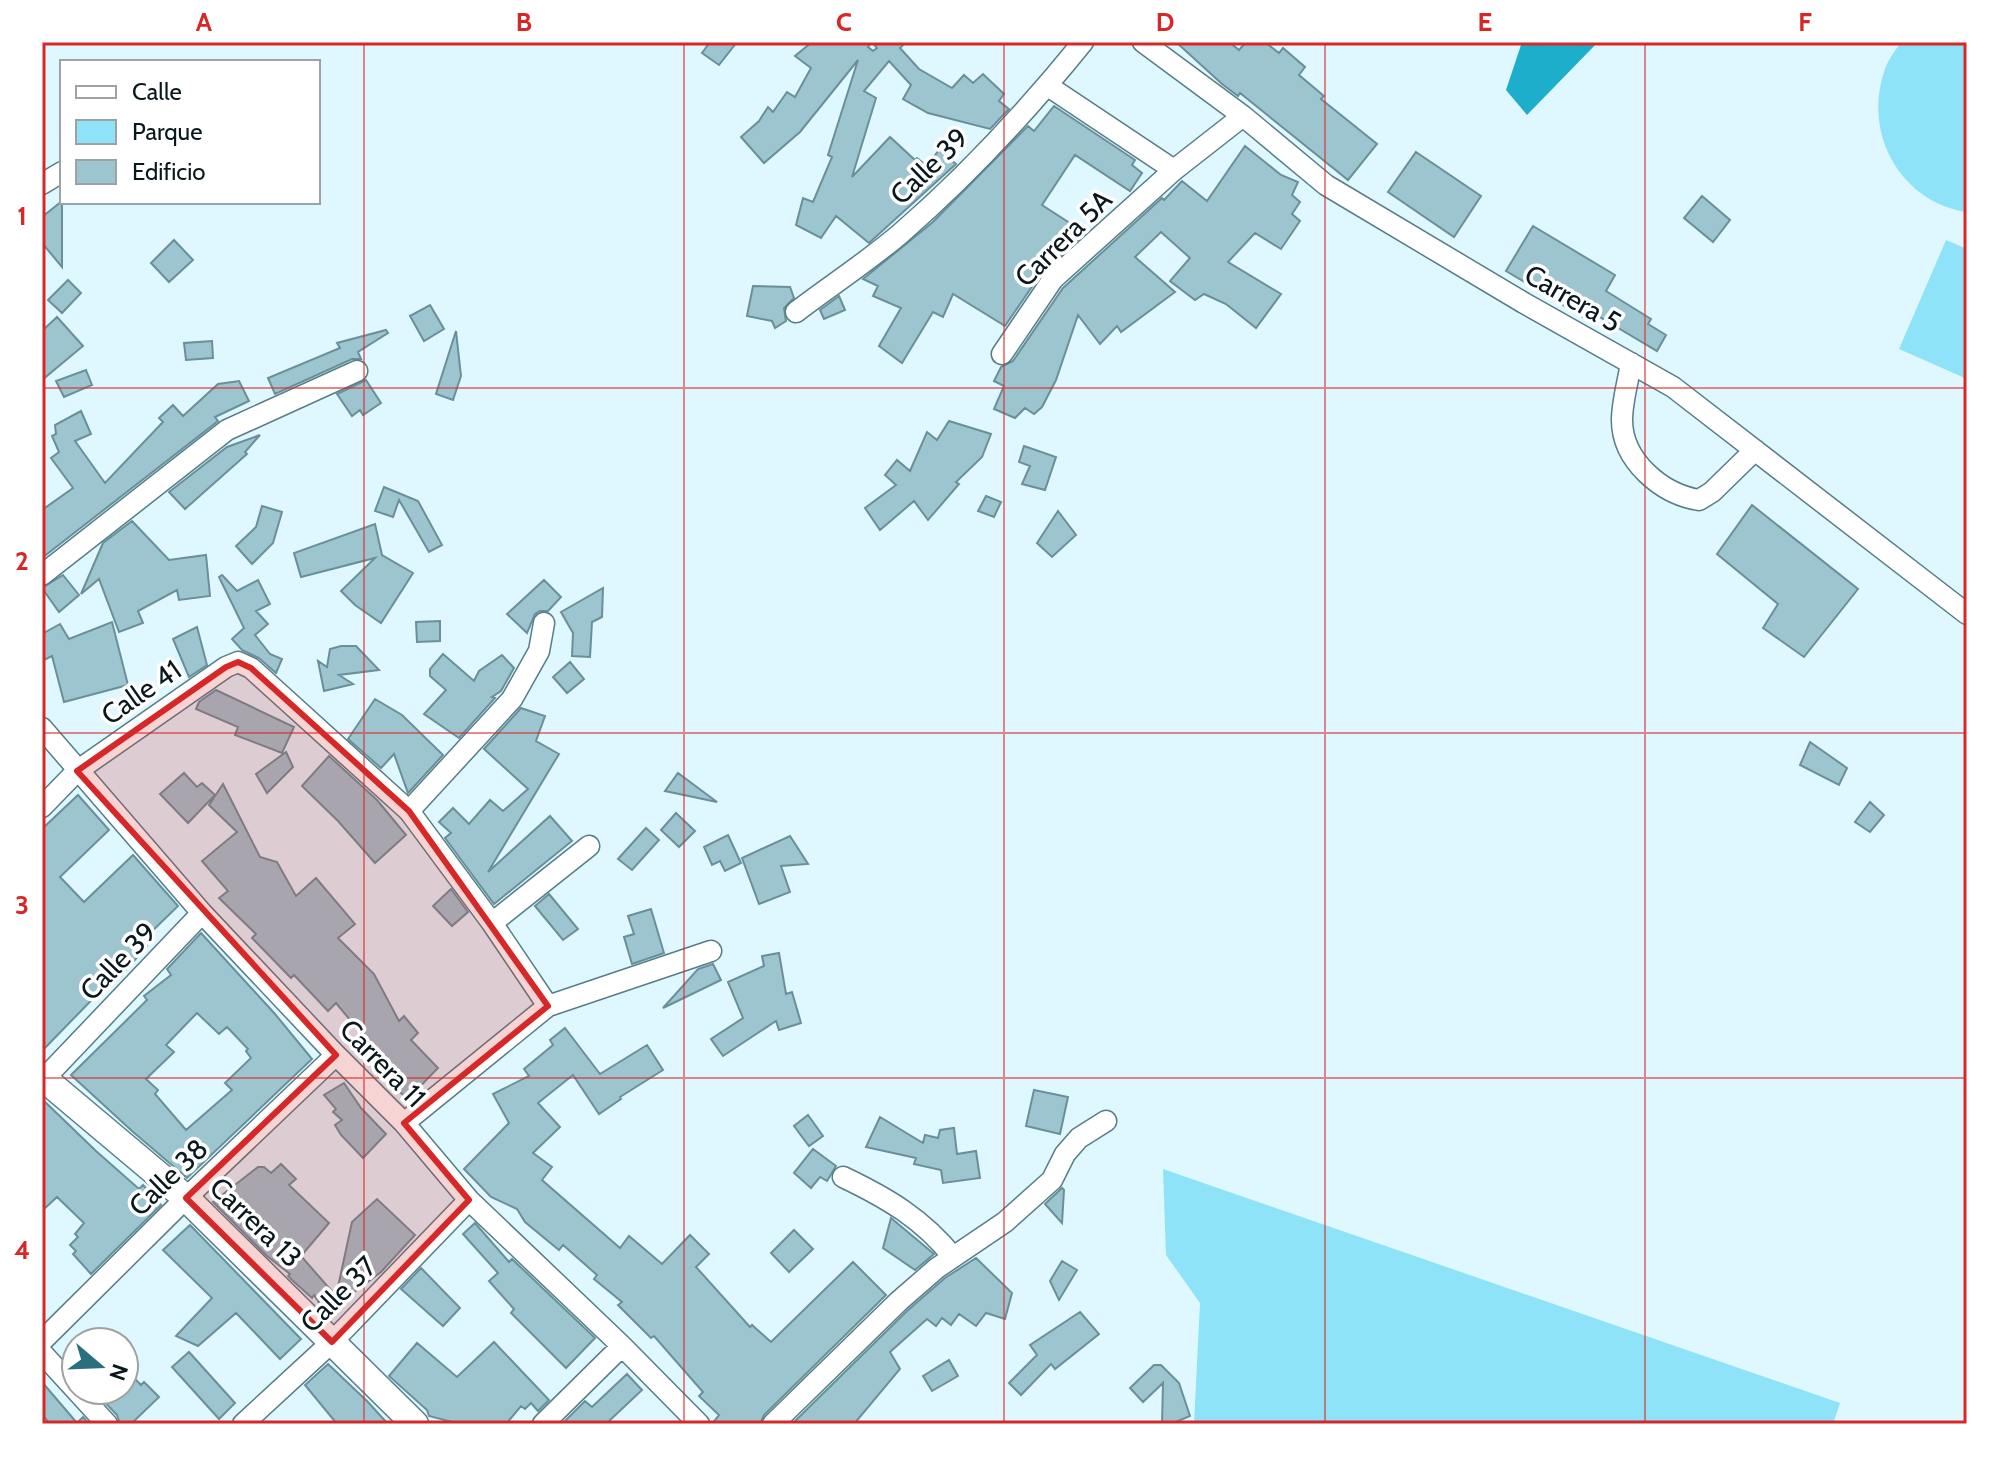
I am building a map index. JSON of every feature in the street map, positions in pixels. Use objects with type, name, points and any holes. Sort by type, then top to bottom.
[{"type":"street","name":"Calle 39","points":[[796,312],[898,235],[951,186],[1048,86],[1083,42]]},
{"type":"street","name":"Carrera 5","points":[[1143,42],[1243,116],[1326,185],[1673,387],[1967,614]]},
{"type":"street","points":[[1048,86],[1174,170]]},
{"type":"street","name":"Carrera 5A","points":[[1002,354],[1053,279],[1174,170],[1243,116]]},
{"type":"street","points":[[42,184],[60,173]]},
{"type":"street","points":[[1631,363],[1622,420],[1625,438],[1642,470],[1666,489],[1699,500],[1712,492],[1755,450]]},
{"type":"street","points":[[42,575],[227,430],[357,371]]},
{"type":"street","points":[[544,623],[539,651],[512,699],[409,811],[492,923],[548,1006]]},
{"type":"street","name":"Calle 41","points":[[42,807],[77,771],[226,667],[238,662],[251,668],[409,811]]},
{"type":"street","name":"Carrera 11","points":[[42,728],[202,913],[404,1123],[469,1200],[699,1424]]},
{"type":"street","points":[[492,923],[589,846]]},
{"type":"street","name":"Calle 39","points":[[43,1079],[202,913]]},
{"type":"street","points":[[404,1123],[548,1006],[711,951]]},
{"type":"street","name":"Calle 38","points":[[42,1341],[336,1055]]},
{"type":"street","name":"Carrera 13","points":[[43,1079],[186,1198],[415,1424]]},
{"type":"street","points":[[773,1424],[899,1301],[953,1257],[1017,1212],[1052,1180],[1065,1154],[1079,1138],[1106,1121]]},
{"type":"street","points":[[843,1177],[888,1199],[914,1217],[935,1234],[953,1257]]},
{"type":"street","name":"Calle 37","points":[[243,1424],[332,1342],[469,1200]]},
{"type":"street","points":[[543,1424],[622,1346]]},
{"type":"street","points":[[42,1353],[107,1424]]},
{"type":"highlighted area","points":[[238,662],[251,668],[409,811],[548,1006],[404,1123],[469,1200],[332,1342],[186,1198],[336,1055],[77,771],[226,667]]},
{"type":"green space","points":[[1901,42],[1967,42],[1967,212],[1943,206],[1923,194],[1906,179],[1892,160],[1883,139],[1879,93],[1886,66]]},
{"type":"green space","points":[[1946,240],[1967,249],[1967,379],[1899,349]]},
{"type":"green space","points":[[1163,1169],[1840,1403],[1833,1424],[1194,1424],[1200,1303],[1166,1255]]},
{"type":"shaded area","points":[[1522,42],[1598,42],[1527,115],[1506,90]]},
{"type":"building","points":[[710,42],[737,42],[719,65],[702,53]]},
{"type":"building","points":[[812,42],[872,42],[906,42],[900,48],[919,69],[952,88],[964,75],[973,83],[983,74],[1004,94],[999,101],[1009,109],[990,129],[928,113],[903,99],[911,85],[889,61],[864,91],[876,98],[852,177],[890,137],[915,160],[917,158],[927,166],[939,150],[956,164],[869,243],[836,216],[821,238],[796,225],[803,198],[813,202],[832,157],[828,155],[858,60],[800,132],[764,163],[741,137],[759,121],[768,107],[773,112],[787,92],[795,97],[811,68],[795,56]]},
{"type":"building","points":[[1176,42],[1229,42],[1239,50],[1246,42],[1265,42],[1279,53],[1283,48],[1305,67],[1299,75],[1324,96],[1321,99],[1377,144],[1348,180],[1240,93],[1238,96],[1222,84]]},
{"type":"building","points":[[1054,106],[1135,160],[1132,165],[1142,173],[1130,191],[1075,155],[1042,205],[1085,233],[1042,272],[1005,326],[953,294],[943,317],[933,312],[902,363],[879,346],[901,308],[873,296],[878,286],[863,279],[933,222],[1028,126],[1034,131]]},
{"type":"building","points":[[1245,146],[1281,175],[1298,182],[1292,195],[1300,202],[1292,214],[1300,221],[1281,249],[1255,233],[1228,262],[1281,294],[1256,328],[1226,304],[1204,294],[1195,300],[1170,281],[1190,258],[1161,232],[1135,257],[1175,292],[1121,332],[1117,326],[1100,344],[1078,315],[1056,380],[1042,407],[1034,414],[1025,408],[1015,418],[994,409],[1004,386],[994,381],[1001,367],[1013,361],[1063,288],[1182,181],[1207,201]]},
{"type":"building","points":[[1416,152],[1481,196],[1454,237],[1388,192]]},
{"type":"building","points":[[1702,196],[1730,220],[1713,242],[1684,218]]},
{"type":"building","points":[[62,204],[62,267],[42,243],[42,217]]},
{"type":"building","points":[[1533,226],[1615,275],[1606,291],[1651,319],[1648,324],[1666,335],[1657,351],[1593,313],[1588,320],[1506,271]]},
{"type":"building","points":[[174,240],[193,260],[169,282],[151,263]]},
{"type":"building","points":[[68,280],[81,293],[62,313],[48,300]]},
{"type":"building","points":[[753,286],[790,287],[794,298],[784,308],[786,321],[775,328],[772,321],[747,316]]},
{"type":"building","points":[[839,296],[845,310],[824,319],[820,310]]},
{"type":"building","points":[[430,305],[444,329],[424,341],[410,316]]},
{"type":"building","points":[[57,317],[83,346],[42,380],[42,331]]},
{"type":"building","points":[[386,330],[388,333],[358,352],[361,359],[352,359],[275,394],[268,378],[340,348],[337,343]]},
{"type":"building","points":[[456,331],[461,376],[453,400],[436,394]]},
{"type":"building","points":[[212,341],[213,358],[186,360],[184,343]]},
{"type":"building","points":[[86,370],[92,385],[64,397],[56,381]]},
{"type":"building","points":[[366,380],[381,403],[363,415],[360,410],[352,416],[337,394]]},
{"type":"building","points":[[239,381],[249,401],[215,417],[218,421],[42,558],[42,510],[73,488],[51,458],[59,452],[52,436],[56,434],[55,425],[81,411],[91,434],[75,441],[105,483],[163,422],[159,418],[173,405],[183,416],[218,384]]},
{"type":"building","points":[[949,421],[991,434],[982,457],[956,482],[959,484],[928,520],[914,501],[880,530],[865,508],[896,485],[885,475],[897,460],[910,471],[927,432],[937,440]]},
{"type":"building","points":[[260,435],[245,452],[247,454],[185,509],[169,492],[227,447]]},
{"type":"building","points":[[1024,446],[1056,457],[1045,490],[1022,484],[1030,466],[1019,462]]},
{"type":"building","points":[[384,487],[418,501],[442,545],[429,552],[399,500],[393,517],[375,511]]},
{"type":"building","points":[[986,496],[1001,502],[994,517],[978,511]]},
{"type":"building","points":[[1752,505],[1858,589],[1804,657],[1763,628],[1778,604],[1717,554]]},
{"type":"building","points":[[262,506],[282,512],[273,543],[252,564],[236,546],[256,527]]},
{"type":"building","points":[[1058,511],[1076,535],[1052,557],[1037,543]]},
{"type":"building","points":[[132,521],[169,560],[206,555],[210,596],[179,600],[177,590],[138,611],[143,623],[119,632],[99,579],[81,594],[103,543]]},
{"type":"building","points":[[375,524],[382,555],[413,573],[381,623],[341,591],[375,558],[301,577],[294,553]]},
{"type":"building","points":[[63,575],[79,595],[59,612],[42,588]]},
{"type":"building","points":[[222,575],[237,591],[258,580],[270,604],[256,611],[268,624],[255,635],[270,654],[282,659],[276,673],[259,658],[242,650],[232,639],[244,628],[219,577]]},
{"type":"building","points":[[544,580],[561,597],[548,611],[535,614],[527,633],[507,614]]},
{"type":"building","points":[[603,588],[602,617],[592,622],[590,657],[572,656],[573,633],[561,612]]},
{"type":"building","points":[[440,621],[440,641],[417,642],[416,622]]},
{"type":"building","points":[[112,622],[128,685],[64,702],[52,656],[42,661],[42,634],[60,624],[69,639]]},
{"type":"building","points":[[197,627],[207,665],[189,677],[173,639]]},
{"type":"building","points":[[356,646],[379,670],[339,675],[353,684],[324,691],[318,661],[327,667],[330,649]]},
{"type":"building","points":[[443,654],[474,681],[479,671],[502,655],[514,668],[501,691],[492,697],[495,698],[459,738],[424,714],[446,690],[430,676],[430,669]]},
{"type":"building","points":[[570,662],[584,679],[567,693],[553,677]]},
{"type":"building","points":[[216,690],[294,727],[282,753],[235,735],[238,727],[196,709],[199,702]]},
{"type":"building","points":[[375,699],[402,715],[443,755],[408,793],[394,754],[381,768],[348,739]]},
{"type":"building","points":[[521,708],[545,716],[536,741],[559,754],[488,872],[550,816],[572,841],[494,904],[445,838],[451,833],[439,822],[453,808],[469,824],[490,800],[503,811],[528,789],[484,749]]},
{"type":"building","points":[[1810,742],[1847,768],[1839,785],[1800,765]]},
{"type":"building","points":[[286,752],[293,767],[267,793],[256,774]]},
{"type":"building","points":[[329,756],[377,800],[406,835],[375,863],[302,786]]},
{"type":"building","points":[[184,773],[197,787],[202,783],[215,795],[188,823],[160,794]]},
{"type":"building","points":[[678,773],[717,802],[665,791]]},
{"type":"building","points":[[223,784],[260,857],[277,862],[296,896],[316,878],[355,924],[338,938],[374,974],[399,1021],[404,1016],[418,1033],[411,1040],[438,1068],[408,1099],[377,1073],[363,1050],[370,1044],[336,1003],[328,1011],[294,975],[291,978],[252,938],[256,934],[219,898],[228,891],[202,861],[237,832],[209,805]]},
{"type":"building","points":[[78,795],[109,830],[60,877],[84,902],[133,855],[178,906],[142,941],[147,946],[118,979],[115,976],[42,1051],[42,829]]},
{"type":"building","points":[[1870,802],[1884,815],[1870,832],[1855,822]]},
{"type":"building","points":[[676,813],[695,831],[679,847],[661,830]]},
{"type":"building","points":[[646,828],[659,840],[632,870],[618,859]]},
{"type":"building","points":[[728,835],[741,863],[725,871],[720,861],[712,865],[704,847]]},
{"type":"building","points":[[790,836],[808,864],[781,866],[790,892],[759,904],[742,858]]},
{"type":"building","points":[[451,889],[468,912],[452,926],[433,906]]},
{"type":"building","points":[[549,894],[578,929],[563,940],[535,906]]},
{"type":"building","points":[[651,909],[664,953],[632,964],[624,937],[634,934],[628,916]]},
{"type":"building","points":[[201,933],[312,1059],[187,1178],[71,1075],[147,1000],[144,996],[171,975],[167,969]],"holes":[[[197,1013],[219,1034],[227,1027],[248,1049],[246,1051],[251,1058],[225,1083],[232,1090],[186,1130],[155,1094],[158,1090],[146,1079],[174,1052],[166,1045]]]},
{"type":"building","points":[[779,953],[786,994],[792,992],[801,1023],[779,1030],[776,1021],[723,1056],[711,1039],[743,1018],[728,982],[764,966],[762,956]]},
{"type":"building","points":[[713,964],[721,980],[663,1008],[698,969]]},
{"type":"building","points":[[565,1028],[600,1074],[647,1045],[663,1070],[599,1114],[573,1075],[538,1103],[560,1127],[533,1153],[552,1167],[542,1180],[620,1248],[629,1236],[662,1264],[690,1235],[709,1254],[696,1267],[750,1327],[752,1325],[771,1342],[853,1262],[886,1295],[764,1415],[760,1424],[712,1424],[719,1415],[699,1396],[703,1392],[654,1336],[651,1338],[618,1305],[622,1302],[594,1279],[597,1275],[563,1245],[559,1250],[525,1222],[517,1209],[491,1197],[464,1169],[509,1123],[493,1094],[529,1076],[524,1069],[553,1045],[550,1040]]},
{"type":"building","points":[[344,1083],[361,1108],[386,1134],[363,1158],[341,1135],[335,1125],[342,1120],[333,1112],[336,1109],[324,1095]]},
{"type":"building","points":[[1034,1090],[1068,1097],[1060,1134],[1026,1126]]},
{"type":"building","points":[[42,1099],[139,1189],[143,1185],[161,1205],[91,1274],[73,1254],[76,1251],[70,1245],[78,1237],[75,1234],[84,1223],[57,1197],[42,1211]]},
{"type":"building","points":[[808,1115],[823,1136],[809,1146],[794,1126]]},
{"type":"building","points":[[880,1117],[923,1143],[925,1135],[938,1138],[940,1130],[954,1128],[957,1154],[976,1151],[980,1178],[943,1183],[941,1170],[914,1164],[916,1158],[866,1147]]},
{"type":"building","points":[[813,1149],[836,1166],[827,1181],[820,1177],[811,1188],[794,1173]]},
{"type":"building","points":[[281,1164],[296,1179],[289,1185],[329,1223],[301,1256],[336,1296],[352,1222],[377,1199],[415,1235],[381,1272],[326,1313],[314,1295],[312,1298],[292,1280],[288,1276],[290,1274],[267,1256],[213,1202],[258,1167],[264,1167],[271,1173]]},
{"type":"building","points":[[1062,1188],[1064,1190],[1062,1223],[1045,1204]]},
{"type":"building","points":[[891,1218],[934,1254],[915,1270],[883,1248]]},
{"type":"building","points":[[475,1223],[509,1262],[512,1259],[595,1338],[566,1368],[511,1313],[514,1309],[489,1281],[498,1273],[463,1234]]},
{"type":"building","points":[[190,1225],[301,1339],[280,1359],[236,1313],[198,1346],[176,1336],[212,1298],[163,1250]]},
{"type":"building","points":[[794,1230],[813,1249],[789,1272],[771,1253]]},
{"type":"building","points":[[976,1258],[1012,1293],[1005,1319],[986,1313],[976,1326],[959,1314],[951,1325],[942,1318],[936,1326],[927,1319],[890,1352],[900,1369],[854,1424],[792,1424],[907,1311],[945,1278]]},
{"type":"building","points":[[1062,1261],[1077,1270],[1059,1300],[1050,1281]]},
{"type":"building","points":[[421,1268],[460,1308],[443,1326],[401,1289]]},
{"type":"building","points":[[1080,1312],[1099,1334],[1055,1369],[1051,1364],[1021,1395],[1009,1383],[1037,1355],[1030,1345]]},
{"type":"building","points":[[494,1342],[549,1400],[538,1411],[531,1403],[525,1409],[521,1406],[506,1424],[460,1424],[429,1416],[427,1410],[389,1376],[417,1343],[457,1377]]},
{"type":"building","points":[[189,1352],[235,1403],[219,1419],[172,1367]]},
{"type":"building","points":[[949,1360],[958,1376],[932,1391],[923,1376]]},
{"type":"building","points":[[328,1364],[388,1424],[337,1424],[305,1385]]},
{"type":"building","points":[[1154,1365],[1161,1365],[1179,1383],[1190,1416],[1171,1424],[1162,1424],[1163,1383],[1143,1402],[1130,1388]]},
{"type":"building","points":[[627,1374],[642,1390],[608,1422],[610,1424],[562,1424],[585,1401],[592,1407]]},
{"type":"building","points":[[42,1382],[77,1423],[83,1417],[89,1424],[50,1424],[42,1414]]},
{"type":"building","points":[[144,1382],[159,1397],[131,1424],[120,1424],[109,1406],[140,1406],[140,1384]]}]
